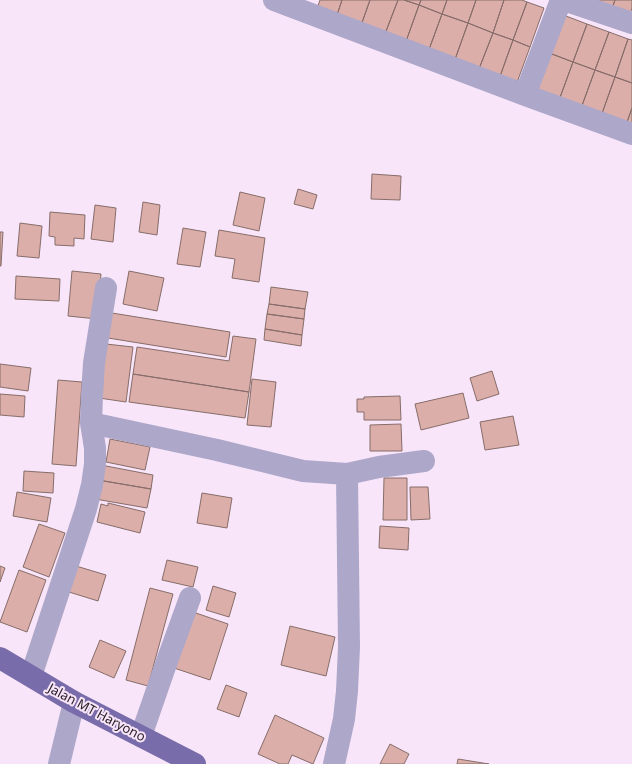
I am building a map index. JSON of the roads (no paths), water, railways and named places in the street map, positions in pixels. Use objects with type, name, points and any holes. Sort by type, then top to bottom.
[{"type":"main road","name":"Jalan MT Haryono","points":[[0,658],[74,702],[195,764]]},
{"type":"street","points":[[274,0],[525,96],[632,134]]},
{"type":"street","points":[[525,96],[561,0]]},
{"type":"street","points":[[564,0],[632,23]]},
{"type":"street","points":[[31,676],[86,509],[90,491],[95,464],[96,448],[91,423],[94,363],[106,288]]},
{"type":"street","points":[[91,423],[217,450],[303,471],[347,474],[424,460]]},
{"type":"street","points":[[334,764],[344,719],[347,692],[349,647],[347,474]]},
{"type":"street","points":[[141,736],[190,598]]},
{"type":"street","points":[[59,764],[74,702]]}]
